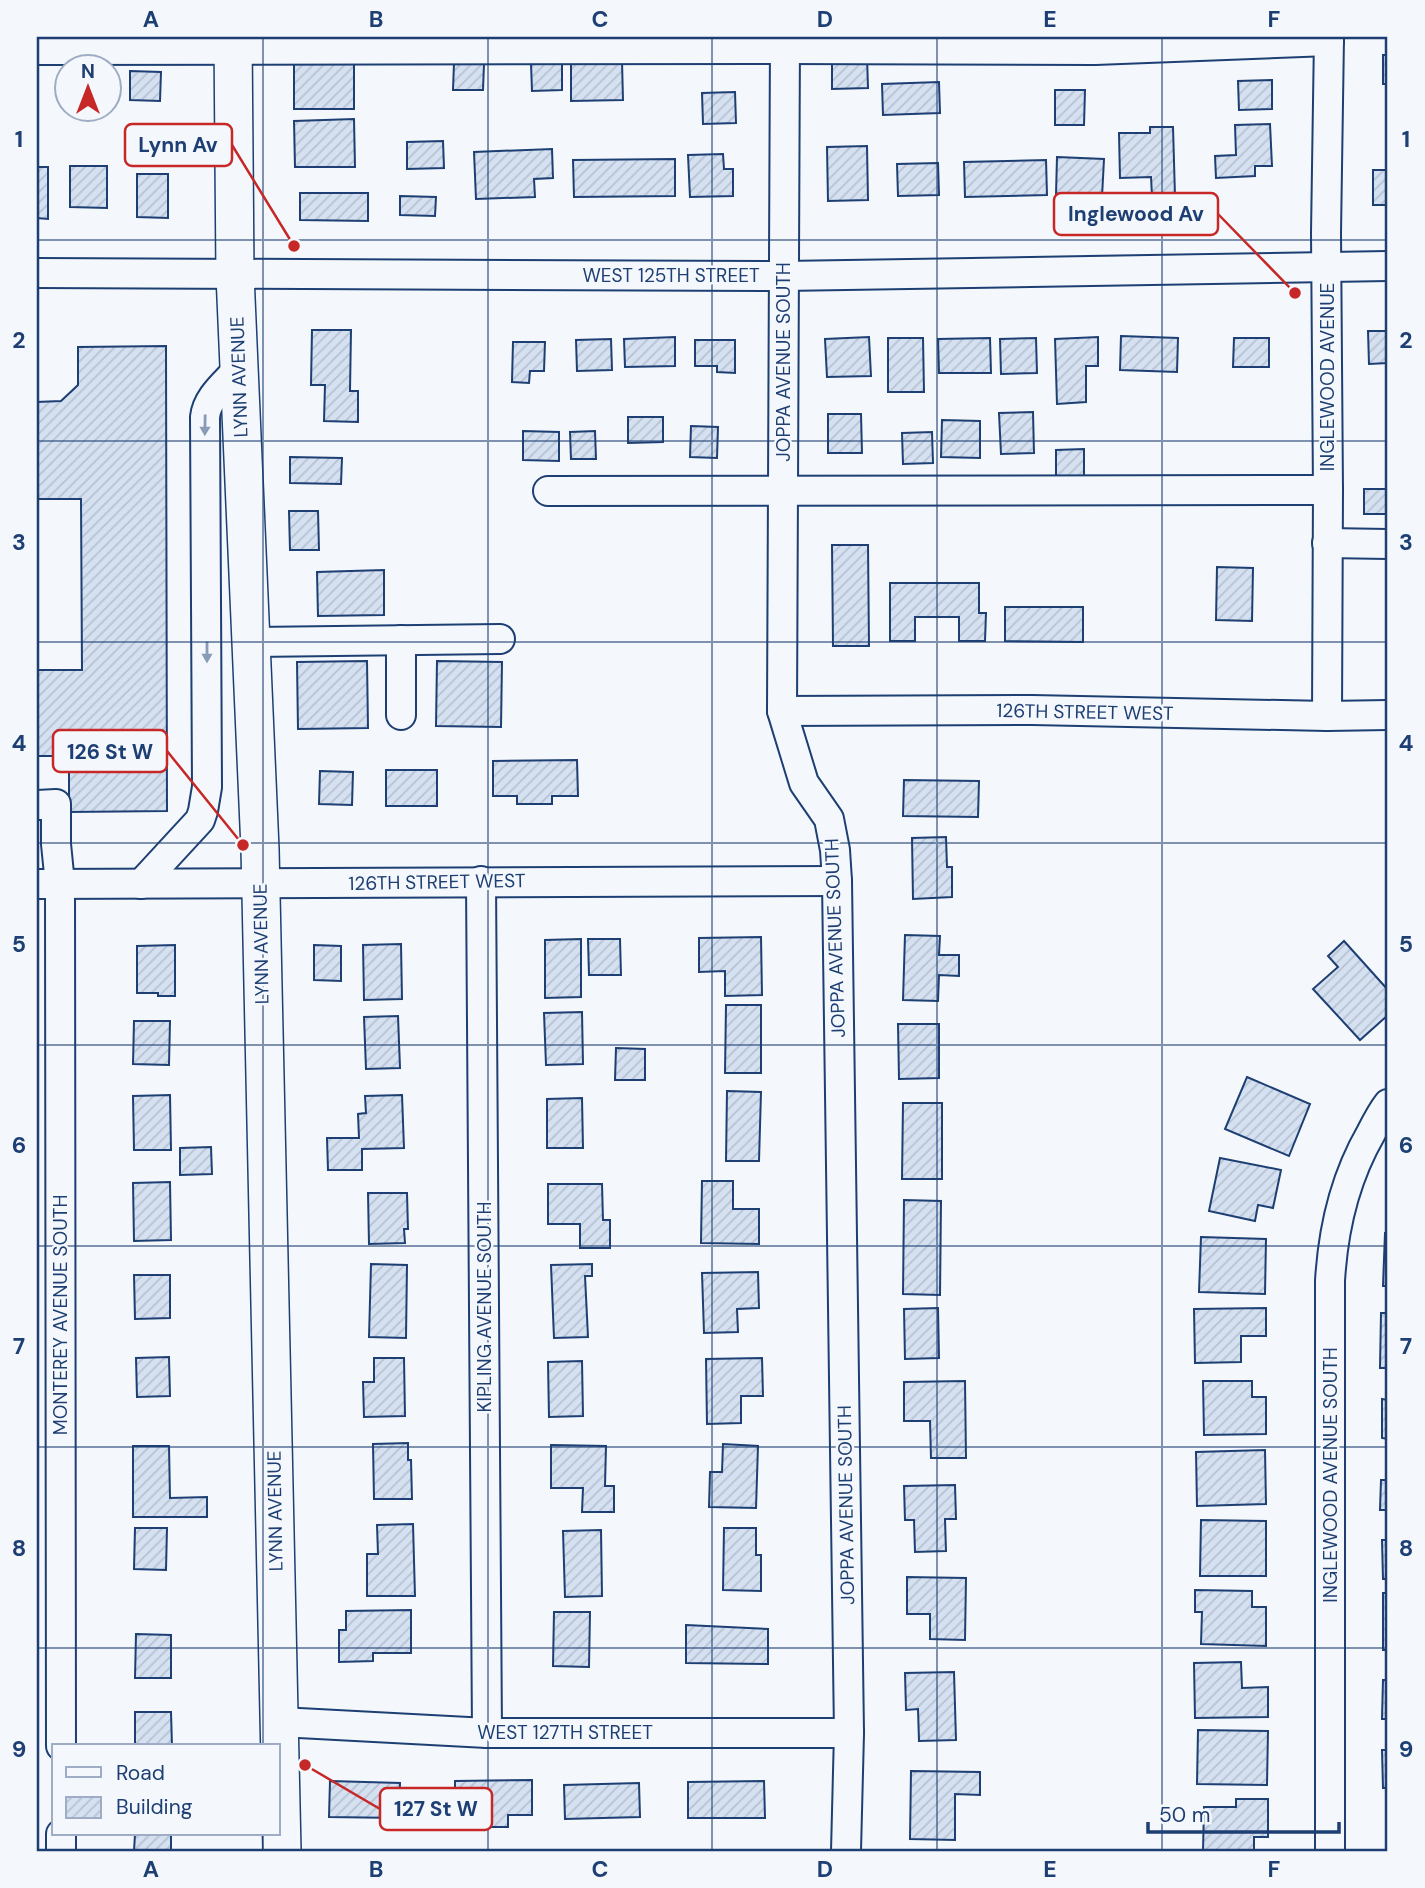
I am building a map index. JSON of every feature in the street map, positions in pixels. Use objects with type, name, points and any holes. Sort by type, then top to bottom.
[{"type":"main road","name":"LYNN AVENUE","points":[[233,44],[235,275],[260,849],[282,1851]]},
{"type":"street","points":[[37,50],[233,44],[785,43],[1095,50],[1329,39]]},
{"type":"street","name":"INGLEWOOD AVENUE","points":[[1327,716],[1326,268],[1329,39]]},
{"type":"street","name":"JOPPA AVENUE SOUTH","points":[[785,43],[782,711],[804,783],[829,819],[837,881],[849,1733],[846,1851]]},
{"type":"street","name":"WEST 125TH STREET","points":[[37,273],[784,276],[1388,266]]},
{"type":"street","points":[[141,884],[195,826],[206,799],[205,413],[211,400],[239,368]]},
{"type":"street","points":[[548,491],[1328,490]]},
{"type":"street","points":[[1327,543],[1388,544]]},
{"type":"street","points":[[250,642],[500,639]]},
{"type":"street","points":[[401,640],[401,715]]},
{"type":"street","name":"126TH STREET WEST","points":[[782,711],[1032,710],[1388,715]]},
{"type":"street","name":"MONTEREY AVENUE SOUTH","points":[[37,805],[56,804],[56,844],[48,884],[61,1744]]},
{"type":"street","name":"KIPLING AVENUE SOUTH","points":[[481,881],[487,1732]]},
{"type":"street","name":"126TH STREET WEST","points":[[48,884],[837,881]]},
{"type":"street","name":"INGLEWOOD AVENUE SOUTH","points":[[1330,1851],[1331,1252],[1338,1216],[1360,1151],[1386,1107]]},
{"type":"street","name":"WEST 127TH STREET","points":[[281,1722],[487,1732],[849,1733]]},
{"type":"building","points":[[1383,55],[1388,55],[1388,84],[1383,84]]},
{"type":"building","points":[[867,56],[868,88],[832,89],[832,57]]},
{"type":"building","points":[[622,61],[623,100],[571,101],[571,62]]},
{"type":"building","points":[[354,62],[354,109],[294,109],[294,63]]},
{"type":"building","points":[[454,63],[484,64],[483,90],[453,90]]},
{"type":"building","points":[[562,63],[562,90],[532,91],[531,64]]},
{"type":"building","points":[[130,71],[161,72],[160,101],[130,100]]},
{"type":"building","points":[[1272,80],[1272,109],[1239,110],[1238,81]]},
{"type":"building","points":[[939,82],[940,113],[883,115],[882,84]]},
{"type":"building","points":[[1055,90],[1085,90],[1084,125],[1055,125]]},
{"type":"building","points":[[735,92],[736,123],[703,124],[702,93]]},
{"type":"building","points":[[354,119],[355,167],[295,167],[294,121]]},
{"type":"building","points":[[1270,124],[1272,166],[1255,166],[1255,176],[1216,178],[1215,156],[1236,155],[1235,125]]},
{"type":"building","points":[[1150,127],[1173,127],[1175,196],[1152,196],[1151,177],[1120,178],[1119,133],[1150,133]]},
{"type":"building","points":[[443,141],[444,168],[407,169],[407,142]]},
{"type":"building","points":[[867,146],[868,200],[828,201],[827,147]]},
{"type":"building","points":[[552,149],[553,178],[534,179],[535,197],[476,199],[474,152]]},
{"type":"building","points":[[723,154],[724,169],[733,169],[733,196],[690,197],[688,155]]},
{"type":"building","points":[[1057,157],[1104,159],[1102,197],[1056,195]]},
{"type":"building","points":[[675,159],[675,196],[574,197],[573,160]]},
{"type":"building","points":[[1046,160],[1047,195],[965,197],[964,162]]},
{"type":"building","points":[[938,163],[939,195],[898,196],[897,164]]},
{"type":"building","points":[[70,166],[107,166],[107,208],[70,207]]},
{"type":"building","points":[[37,167],[48,167],[48,219],[37,218]]},
{"type":"building","points":[[1373,170],[1388,170],[1388,205],[1373,205]]},
{"type":"building","points":[[137,174],[168,174],[168,218],[137,217]]},
{"type":"building","points":[[300,193],[368,193],[368,221],[300,220]]},
{"type":"building","points":[[400,196],[436,197],[435,216],[400,215]]},
{"type":"building","points":[[312,330],[351,330],[350,391],[358,391],[358,422],[324,421],[325,385],[311,385]]},
{"type":"building","points":[[1368,331],[1388,331],[1388,363],[1369,364]]},
{"type":"building","points":[[1121,336],[1178,338],[1177,372],[1120,370]]},
{"type":"building","points":[[675,337],[675,366],[625,367],[624,339]]},
{"type":"building","points":[[869,337],[871,376],[827,377],[825,339]]},
{"type":"building","points":[[1098,337],[1098,366],[1086,366],[1086,402],[1057,404],[1055,339]]},
{"type":"building","points":[[888,338],[923,338],[924,392],[888,392]]},
{"type":"building","points":[[990,338],[991,373],[939,373],[938,339]]},
{"type":"building","points":[[1036,338],[1037,373],[1001,374],[1000,339]]},
{"type":"building","points":[[1234,338],[1269,338],[1269,367],[1233,367]]},
{"type":"building","points":[[611,339],[612,370],[577,371],[576,340]]},
{"type":"building","points":[[695,340],[735,340],[735,373],[717,372],[717,366],[695,366]]},
{"type":"building","points":[[513,342],[545,342],[544,371],[530,371],[529,383],[512,382]]},
{"type":"building","points":[[166,346],[167,811],[69,812],[69,756],[37,756],[37,670],[82,670],[81,499],[38,499],[37,630],[37,402],[61,401],[78,385],[78,347]]},
{"type":"building","points":[[1033,412],[1034,453],[1001,454],[999,413]]},
{"type":"building","points":[[828,414],[861,414],[862,453],[828,453]]},
{"type":"building","points":[[628,417],[663,417],[663,442],[628,443]]},
{"type":"building","points":[[942,420],[980,421],[980,458],[941,457]]},
{"type":"building","points":[[691,426],[718,427],[717,458],[690,457]]},
{"type":"building","points":[[523,431],[559,432],[559,461],[523,460]]},
{"type":"building","points":[[595,431],[596,459],[571,459],[570,432]]},
{"type":"building","points":[[932,432],[933,463],[903,464],[902,433]]},
{"type":"building","points":[[1084,449],[1084,479],[1056,480],[1056,450]]},
{"type":"building","points":[[290,457],[342,458],[341,484],[290,483]]},
{"type":"building","points":[[1364,489],[1388,489],[1388,514],[1364,514]]},
{"type":"building","points":[[289,511],[318,511],[319,550],[290,550]]},
{"type":"building","points":[[832,545],[868,545],[869,646],[833,646]]},
{"type":"building","points":[[1217,567],[1253,568],[1252,621],[1216,620]]},
{"type":"building","points":[[384,570],[384,615],[318,616],[317,572]]},
{"type":"building","points":[[890,583],[979,583],[979,613],[986,613],[985,641],[959,641],[959,617],[915,617],[915,641],[890,641]]},
{"type":"building","points":[[1005,607],[1083,607],[1083,642],[1005,641]]},
{"type":"building","points":[[367,661],[368,728],[298,729],[297,662]]},
{"type":"building","points":[[437,661],[502,662],[501,727],[436,726]]},
{"type":"building","points":[[577,760],[578,796],[552,796],[552,804],[517,804],[517,796],[493,796],[493,761]]},
{"type":"building","points":[[386,770],[437,770],[437,806],[386,806]]},
{"type":"building","points":[[320,771],[353,772],[352,805],[319,804]]},
{"type":"building","points":[[904,780],[979,781],[978,817],[903,816]]},
{"type":"building","points":[[946,837],[947,867],[952,867],[952,897],[913,899],[912,838]]},
{"type":"building","points":[[905,935],[940,936],[939,955],[959,955],[959,976],[939,975],[938,1001],[903,1000]]},
{"type":"building","points":[[761,937],[762,995],[725,996],[725,971],[699,972],[699,938]]},
{"type":"building","points":[[581,939],[581,997],[545,998],[545,940]]},
{"type":"building","points":[[588,939],[620,939],[621,975],[589,975]]},
{"type":"building","points":[[1344,941],[1388,990],[1388,1015],[1360,1040],[1313,989],[1338,967],[1328,956]]},
{"type":"building","points":[[401,944],[402,999],[364,1000],[363,945]]},
{"type":"building","points":[[175,945],[175,996],[137,993],[137,946]]},
{"type":"building","points":[[314,945],[341,946],[341,981],[314,980]]},
{"type":"building","points":[[726,1005],[761,1005],[761,1073],[725,1073]]},
{"type":"building","points":[[582,1012],[583,1064],[546,1065],[544,1013]]},
{"type":"building","points":[[398,1016],[400,1068],[366,1069],[364,1017]]},
{"type":"building","points":[[134,1021],[170,1021],[169,1065],[133,1064]]},
{"type":"building","points":[[898,1024],[939,1024],[939,1078],[899,1079]]},
{"type":"building","points":[[616,1048],[645,1049],[645,1080],[615,1080]]},
{"type":"building","points":[[1247,1077],[1310,1104],[1289,1156],[1225,1129]]},
{"type":"building","points":[[727,1091],[761,1092],[759,1161],[726,1161]]},
{"type":"building","points":[[170,1095],[171,1150],[134,1150],[133,1096]]},
{"type":"building","points":[[402,1095],[404,1148],[362,1149],[362,1170],[328,1170],[327,1138],[359,1138],[358,1114],[366,1113],[365,1096]]},
{"type":"building","points":[[582,1098],[583,1148],[547,1148],[547,1099]]},
{"type":"building","points":[[903,1103],[942,1103],[942,1179],[902,1179]]},
{"type":"building","points":[[211,1147],[212,1174],[180,1175],[180,1148]]},
{"type":"building","points":[[1220,1158],[1281,1170],[1273,1208],[1258,1205],[1255,1221],[1209,1211]]},
{"type":"building","points":[[702,1181],[733,1181],[733,1209],[759,1209],[759,1244],[701,1243]]},
{"type":"building","points":[[170,1182],[171,1240],[134,1241],[133,1183]]},
{"type":"building","points":[[548,1184],[602,1184],[603,1220],[610,1220],[610,1248],[580,1248],[580,1224],[548,1224]]},
{"type":"building","points":[[368,1193],[407,1193],[408,1229],[404,1229],[405,1243],[369,1244]]},
{"type":"building","points":[[904,1200],[941,1201],[940,1295],[903,1294]]},
{"type":"building","points":[[1385,1233],[1388,1233],[1388,1286],[1383,1286]]},
{"type":"building","points":[[1201,1237],[1266,1239],[1265,1294],[1199,1292]]},
{"type":"building","points":[[371,1264],[407,1265],[406,1338],[369,1337]]},
{"type":"building","points":[[592,1264],[592,1276],[585,1276],[588,1337],[554,1338],[551,1265]]},
{"type":"building","points":[[758,1272],[759,1308],[737,1309],[738,1332],[704,1333],[702,1273]]},
{"type":"building","points":[[134,1275],[170,1275],[170,1318],[135,1319]]},
{"type":"building","points":[[938,1308],[939,1358],[905,1359],[904,1309]]},
{"type":"building","points":[[1266,1308],[1266,1336],[1241,1336],[1241,1362],[1195,1363],[1194,1309]]},
{"type":"building","points":[[1381,1313],[1388,1313],[1388,1368],[1380,1368]]},
{"type":"building","points":[[169,1357],[170,1396],[137,1397],[136,1358]]},
{"type":"building","points":[[374,1358],[404,1358],[405,1416],[364,1417],[363,1382],[374,1382]]},
{"type":"building","points":[[762,1358],[763,1396],[741,1396],[741,1423],[707,1424],[706,1359]]},
{"type":"building","points":[[582,1361],[583,1416],[549,1417],[548,1362]]},
{"type":"building","points":[[965,1381],[966,1458],[931,1458],[930,1421],[904,1421],[904,1382]]},
{"type":"building","points":[[1203,1381],[1252,1381],[1252,1397],[1266,1397],[1266,1434],[1204,1435]]},
{"type":"building","points":[[1382,1399],[1388,1400],[1388,1439],[1382,1438]]},
{"type":"building","points":[[408,1443],[412,1499],[374,1499],[373,1444]]},
{"type":"building","points":[[723,1444],[758,1446],[756,1508],[709,1507],[710,1472],[722,1472]]},
{"type":"building","points":[[551,1445],[606,1446],[605,1486],[614,1486],[614,1512],[582,1512],[583,1488],[551,1488]]},
{"type":"building","points":[[133,1446],[169,1446],[170,1498],[207,1497],[207,1517],[133,1517]]},
{"type":"building","points":[[1265,1450],[1266,1504],[1197,1506],[1196,1452]]},
{"type":"building","points":[[1381,1480],[1388,1480],[1388,1510],[1380,1510]]},
{"type":"building","points":[[955,1485],[956,1519],[945,1519],[946,1551],[915,1552],[914,1520],[905,1520],[904,1486]]},
{"type":"building","points":[[1201,1520],[1266,1521],[1266,1576],[1200,1576]]},
{"type":"building","points":[[413,1524],[415,1596],[367,1596],[367,1554],[378,1554],[377,1525]]},
{"type":"building","points":[[135,1528],[167,1528],[166,1570],[134,1569]]},
{"type":"building","points":[[724,1528],[756,1528],[756,1555],[761,1555],[761,1591],[723,1590]]},
{"type":"building","points":[[601,1530],[602,1596],[565,1597],[563,1531]]},
{"type":"building","points":[[1382,1540],[1388,1540],[1388,1579],[1383,1579]]},
{"type":"building","points":[[907,1577],[966,1578],[965,1640],[930,1639],[930,1614],[907,1614]]},
{"type":"building","points":[[1195,1590],[1252,1591],[1252,1607],[1266,1607],[1266,1646],[1201,1644],[1202,1612],[1195,1612]]},
{"type":"building","points":[[1383,1593],[1388,1593],[1388,1650],[1383,1650]]},
{"type":"building","points":[[411,1610],[411,1653],[373,1653],[373,1661],[339,1662],[339,1630],[346,1630],[346,1611]]},
{"type":"building","points":[[554,1612],[590,1612],[589,1667],[553,1666]]},
{"type":"building","points":[[686,1625],[768,1629],[768,1664],[686,1663]]},
{"type":"building","points":[[136,1634],[171,1635],[171,1678],[135,1678]]},
{"type":"building","points":[[1241,1662],[1242,1688],[1268,1687],[1268,1717],[1195,1718],[1194,1663]]},
{"type":"building","points":[[954,1672],[956,1740],[919,1741],[918,1709],[906,1710],[905,1673]]},
{"type":"building","points":[[1383,1680],[1388,1680],[1388,1719],[1382,1719]]},
{"type":"building","points":[[135,1712],[171,1712],[172,1744],[135,1744]]},
{"type":"building","points":[[1198,1730],[1268,1731],[1267,1785],[1197,1784]]},
{"type":"building","points":[[1382,1750],[1388,1750],[1388,1788],[1383,1788]]},
{"type":"building","points":[[911,1771],[980,1772],[980,1795],[955,1794],[955,1840],[910,1839]]},
{"type":"building","points":[[532,1780],[532,1815],[508,1815],[508,1827],[484,1827],[484,1817],[455,1817],[455,1781]]},
{"type":"building","points":[[330,1781],[400,1783],[399,1818],[329,1817]]},
{"type":"building","points":[[764,1781],[765,1818],[688,1818],[688,1782]]},
{"type":"building","points":[[639,1783],[640,1817],[565,1819],[564,1785]]},
{"type":"building","points":[[1236,1799],[1268,1799],[1268,1837],[1254,1837],[1254,1851],[1203,1851],[1204,1807],[1236,1807]]},
{"type":"building","points":[[135,1836],[171,1836],[171,1851],[134,1851]]},
{"type":"place","name":"Lynn Av","points":[[294,246]]},
{"type":"place","name":"Inglewood Av","points":[[1295,293]]},
{"type":"place","name":"126 St W","points":[[243,845]]},
{"type":"place","name":"127 St W","points":[[305,1765]]}]
